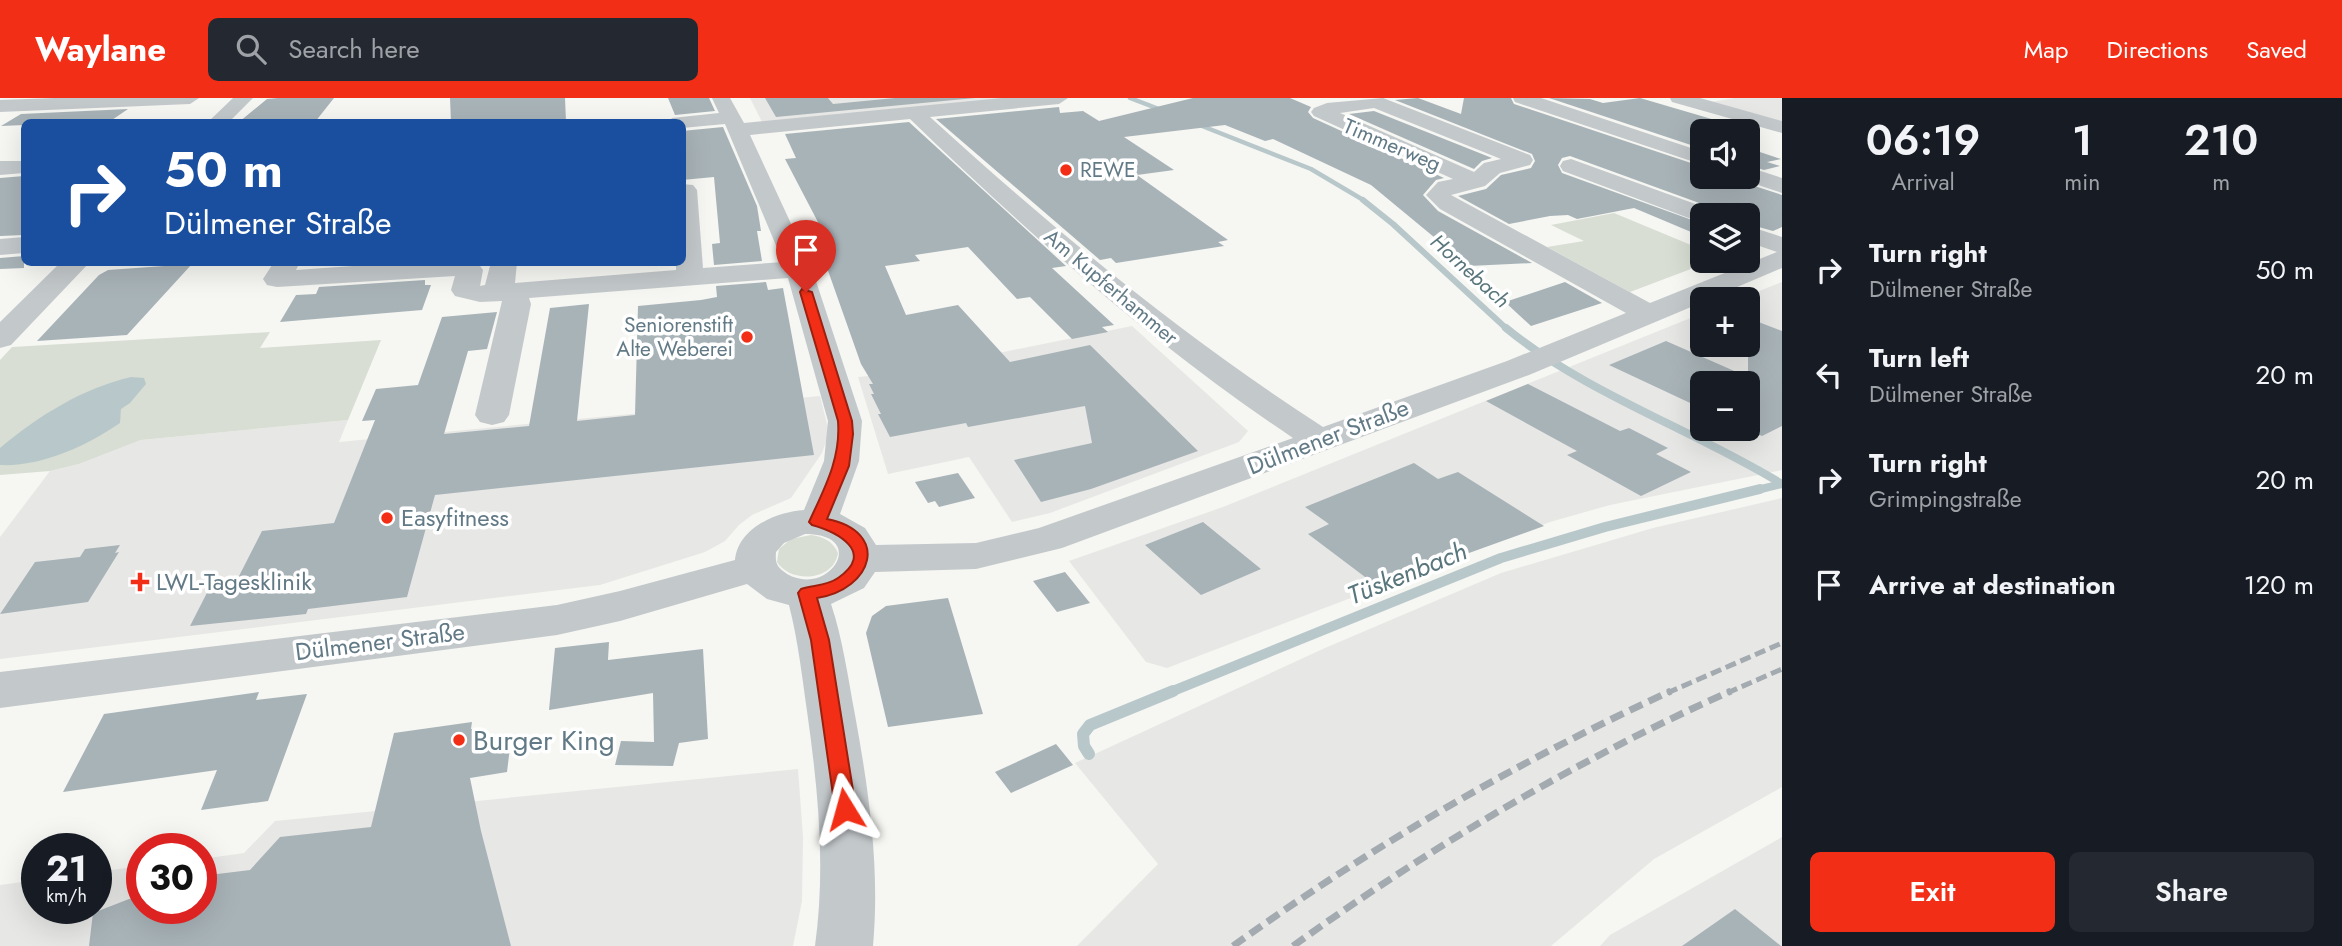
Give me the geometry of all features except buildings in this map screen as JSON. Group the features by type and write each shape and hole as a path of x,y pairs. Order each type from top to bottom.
{"street":[{"path":"0,106 190,98"},
{"path":"221,119 244,98"},
{"path":"721,98 799,269 845,421 842,466 817,522"},
{"path":"686,122 735,124 916,114 1059,98"},
{"path":"1522,98 1690,155"},
{"path":"1679,98 1782,127"},
{"name":"Timmerweg","path":"1477,181 1321,112 1376,102 1522,160 1492,168 1477,181 1446,187 1439,191 1438,195 1448,204 1647,314"},
{"name":"Am Kupferhammer","path":"916,114 1047,235 1151,322 1261,404 1321,440"},
{"path":"1571,166 1690,210"},
{"path":"0,168 21,167"},
{"path":"1760,178 1782,186"},
{"path":"686,219 690,278"},
{"path":"1760,238 1782,246"},
{"path":"0,247 21,245"},
{"name":"Dülmener Straße","path":"860,559 976,556 1023,546 1123,514 1546,356 1782,259"},
{"path":"0,339 73,266"},
{"path":"285,266 277,279 407,266 466,267 470,270 465,290 470,293 512,292 595,274 690,278 799,269"},
{"path":"492,415 517,304 512,292 499,286 503,266"},
{"path":"817,522 836,526 850,534 859,545 860,559 855,572 843,583 826,590 807,593 789,592 762,579 755,568 754,556 759,544 769,534 791,524 817,522"},
{"name":"Dülmener Straße","path":"0,690 557,620 620,606 755,568"},
{"path":"807,593 820,640 845,809 850,880 844,946"}],"shaded area":[{"path":"750,98 1023,98 763,124"},
{"path":"1735,98 1782,98 1782,122 1711,102"},
{"path":"1614,213 1690,245 1690,269 1630,292 1547,247 1584,241 1551,225"},
{"path":"1782,282 1782,470 1610,505 1550,522 1167,668 1146,662 1069,561 1223,507 1690,318 1690,357 1760,357 1760,291"},
{"path":"1132,326 1248,431 1239,442 1050,513 1012,522 969,457 888,474 858,377 996,364 989,355"},
{"path":"270,332 260,348 381,340 348,420 141,440 79,464 50,471 0,475 0,360 12,347"},
{"path":"131,377 144,378 146,384 130,403 121,409 120,423 93,440 47,459 0,465 0,448 45,414 96,388"},
{"path":"820,396 828,428 827,439 822,453 791,498 752,515 725,541 705,552 600,585 0,659 0,537 50,471 79,464 141,440 348,420 339,442"},
{"path":"1782,498 1782,787 1654,859 1551,946 1077,946 1158,864 1075,763 1325,648 1501,573 1653,528"},
{"path":"811,535 823,538 833,545 838,553 835,562 821,574 811,576 792,574 783,569 777,562 779,549 791,539"},
{"path":"798,769 803,837 802,901 793,946 0,946 0,885 21,882 21,924 112,924 112,870 126,868 126,924 217,924 217,857 244,853 275,821"},
{"path":"1782,837 1782,946 1600,946 1610,935"}],"waterway":[{"name":"Hornebach","path":"1130,98 1164,111"},
{"name":"Hornebach","path":"1197,124 1311,169 1365,201"},
{"name":"Hornebach","path":"1363,200 1393,224 1508,330"},
{"name":"Hornebach","path":"1506,328 1537,351 1605,392 1782,484 1753,491"},
{"name":"Tüskenbach","path":"1168,693 1501,558 1605,527 1760,489"},
{"name":"Tüskenbach","path":"1089,754 1084,746 1083,734 1090,725 1173,691"}],"railway":[{"path":"1667,693 1782,643"},
{"path":"1727,693 1782,669"},
{"path":"1233,946 1338,874 1446,808 1557,747 1671,691"},
{"path":"1293,946 1398,874 1506,807 1617,746 1731,691"}],"place":[{"name":"REWE","path":"1066,170"},
{"name":"Seniorenstift Alte Weberei","path":"747,337"},
{"name":"Easyfitness","path":"387,518"},
{"name":"LWL-Tagesklinik","path":"140,582"},
{"name":"Burger King","path":"459,740"}],"route":[{"path":"806,292 845,421 846,434 842,466 817,522 836,526 850,534 859,545 860,559 855,572 843,583 826,590 807,593 820,640 845,809"}]}
